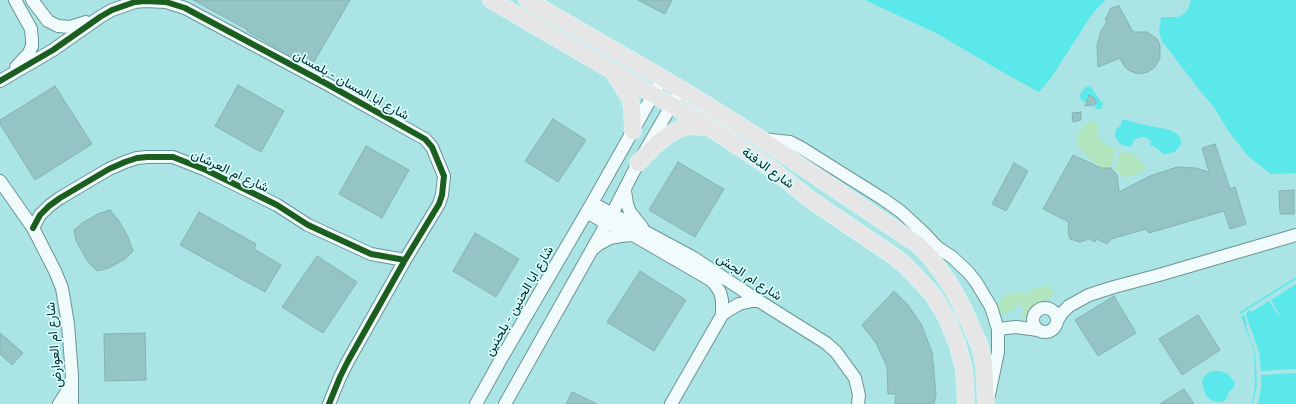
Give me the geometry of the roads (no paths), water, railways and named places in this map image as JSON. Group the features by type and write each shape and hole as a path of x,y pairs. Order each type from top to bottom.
{"main road":[{"name":"شارع الدفنة","path":"491,0 709,127 772,169 811,200 895,257 924,285 947,318 957,343 964,369 966,404"},
{"name":"شارع الدفنة","path":"527,0 681,89 761,139 917,244 932,259 951,286 971,325 980,346 984,365 986,404"},
{"path":"613,71 629,97 632,106 633,131"},
{"path":"638,163 659,142 679,129 688,126 709,127"},
{"path":"911,240 937,247"}],"street":[{"name":"شارع ابا المسان - بلمسان","path":"3,79 29,53 32,46 31,29 15,0"},
{"name":"شارع ابا المسان - بلمسان","path":"32,0 48,21 58,26 70,27 100,17"},
{"name":"شارع ابا المسان - بلمسان","path":"3,79 53,50 112,10 135,2 156,1 176,4 186,8 328,84 425,139 432,147 444,176 442,195 439,204 433,216 404,260 345,366 329,404"},
{"name":"شارع ابا الحنين - بلحنين","path":"476,404 662,79"},
{"path":"505,404 625,191 638,163 681,89"},
{"name":"شارع الدفنة","path":"761,139 790,142 883,199 900,211 937,247 952,257 968,272 991,307 998,328 998,352 986,404"},
{"name":"شارع ام العرشان","path":"33,228 40,215 49,206 109,169 137,158 173,157 206,170 277,205 308,225 371,254 404,260"},
{"name":"شارع ام العوارض","path":"0,181 33,228 62,288 68,324 72,376 72,404"},
{"path":"625,191 630,212 647,232"},
{"name":"شارع ام الجش","path":"589,208 609,219 647,232 694,258 759,301 826,342 836,352 855,378 859,395 858,404"},
{"path":"609,219 714,283 720,292 722,300 722,315"},
{"path":"590,251 610,238 633,235"},
{"path":"998,328 1016,327 1045,332 1049,331 1056,326 1062,313 1069,306 1089,295 1296,235"},
{"path":"671,404 722,315 727,310 739,304 759,301"},
{"path":"1051,310 1069,306"},
{"path":"1016,327 1033,317 1039,309 1046,308 1051,310 1055,314 1057,321"},
{"path":"1033,317 1034,324 1038,330"},
{"path":"59,404 66,393 72,376"}],"water":[{"path":"865,0 1105,0 1092,14 1051,78 1039,92 936,33"},
{"path":"1191,0 1296,0 1296,173 1271,174 1248,156 1229,132 1213,106 1162,41 1159,32 1161,17 1178,17 1185,13"},
{"path":"1090,86 1103,104 1101,109 1097,109 1089,100 1084,102 1081,99 1081,92 1086,87"},
{"path":"1123,119 1170,130 1178,135 1181,140 1181,144 1176,151 1164,154 1150,145 1151,141 1146,137 1141,137 1134,140 1131,147 1120,144 1115,136 1116,129 1120,126"},
{"path":"1296,277 1296,404 1252,404 1255,386 1254,352 1240,312"},
{"path":"1212,371 1226,373 1235,383 1234,387 1228,393 1227,398 1222,402 1211,400 1207,397 1204,390 1202,383 1203,378"}]}
